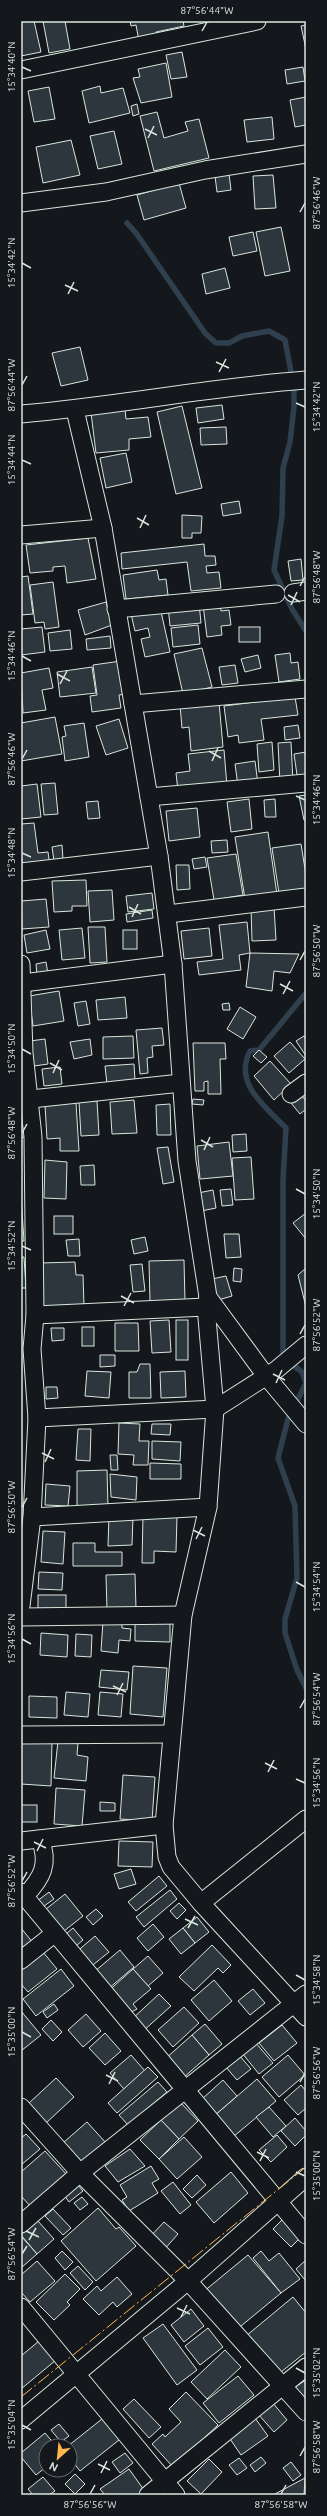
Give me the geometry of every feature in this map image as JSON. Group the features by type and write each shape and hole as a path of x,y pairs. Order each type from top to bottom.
{"street":[{"path":"21,70 257,21"},
{"path":"21,203 106,192 205,170 306,154"},
{"path":"21,414 75,410 247,384 306,380"},
{"path":"75,410 103,528 168,914 187,1161 207,1302 215,1409 208,1507 183,1616 171,1734 164,1825 166,1857 171,1867 200,1903 300,1999 306,2017"},
{"path":"21,535 103,528"},
{"path":"116,609 276,594"},
{"path":"133,704 306,689"},
{"path":"149,797 306,783"},
{"path":"21,872 159,856"},
{"path":"168,914 306,897"},
{"path":"21,964 22,1053 31,1099 27,1150 27,1247 35,1315 27,1350 37,1418 28,1447 32,1517 24,1546 21,1606"},
{"path":"22,982 173,964"},
{"path":"291,1094 306,1082"},
{"path":"31,1099 181,1083"},
{"path":"35,1315 207,1302"},
{"path":"207,1302 306,1424"},
{"path":"37,1418 215,1409 276,1370 306,1345"},
{"path":"32,1517 208,1507"},
{"path":"21,1617 183,1616"},
{"path":"21,1735 171,1734"},
{"path":"200,1903 306,1819"},
{"path":"21,1841 164,1825"},
{"path":"40,1839 46,1854 42,1870 34,1886 23,1894 184,2091 306,2235"},
{"path":"21,1960 55,1933"},
{"path":"21,2224 80,2174 300,1999"},
{"path":"21,2107 80,2174 188,2281 306,2412"},
{"path":"21,2420 188,2281 306,2177"},
{"path":"21,2307 77,2373 176,2495"},
{"path":"148,2495 306,2367"}],"building":[{"path":"21,21 34,21 41,52 21,56"},
{"path":"43,21 65,21 70,49 49,53"},
{"path":"130,21 183,21 184,26 156,32 157,38 139,41 136,25 131,26"},
{"path":"306,25 306,49 301,26"},
{"path":"182,52 187,77 171,79 166,55"},
{"path":"166,63 172,97 141,103 133,78 140,77 138,69"},
{"path":"303,67 305,81 287,84 285,70"},
{"path":"100,86 101,93 123,88 130,113 89,123 82,91"},
{"path":"49,87 55,119 34,122 28,91"},
{"path":"306,97 306,125 295,127 290,100"},
{"path":"137,104 139,114 133,116 131,106"},
{"path":"157,112 164,138 188,131 185,122 199,119 209,158 154,171 140,116"},
{"path":"272,117 274,139 247,142 244,120"},
{"path":"114,131 122,164 98,169 90,136"},
{"path":"71,140 80,175 43,183 36,147"},
{"path":"229,174 231,190 217,192 215,176"},
{"path":"273,175 276,208 255,209 253,176"},
{"path":"179,183 186,208 144,220 137,195"},
{"path":"281,227 290,271 265,276 256,232"},
{"path":"253,232 257,251 233,256 229,237"},
{"path":"225,268 230,288 206,294 202,274"},
{"path":"80,347 88,380 61,386 52,353"},
{"path":"222,405 224,419 198,423 196,408"},
{"path":"182,406 202,488 176,494 157,412"},
{"path":"125,409 126,419 148,417 151,437 129,439 129,450 96,453 91,413"},
{"path":"226,427 227,444 201,445 200,428"},
{"path":"126,453 132,482 106,488 100,458"},
{"path":"239,501 241,513 223,516 221,504"},
{"path":"182,515 202,516 201,533 192,533 192,538 182,538"},
{"path":"88,538 96,579 67,583 65,566 53,567 53,571 30,573 26,545"},
{"path":"204,544 205,556 215,556 216,565 206,566 207,573 219,572 221,588 191,591 187,562 122,569 121,553"},
{"path":"301,559 303,580 291,581 288,561"},
{"path":"157,570 159,580 166,579 168,595 126,599 123,575"},
{"path":"28,576 33,614 21,615 21,577"},
{"path":"53,582 59,627 45,629 44,622 35,623 30,585"},
{"path":"106,602 112,625 85,635 78,610"},
{"path":"199,603 201,623 170,626 168,606"},
{"path":"220,603 221,611 229,610 231,625 221,626 222,635 207,637 203,605"},
{"path":"160,607 170,652 145,657 141,639 150,637 148,628 135,631 131,614"},
{"path":"198,625 200,644 173,647 171,628"},
{"path":"42,627 45,652 21,655 21,629"},
{"path":"239,627 260,627 260,642 239,642"},
{"path":"70,630 72,649 50,651 48,633"},
{"path":"110,636 111,648 87,650 86,639"},
{"path":"202,648 212,687 183,694 174,654"},
{"path":"290,653 291,663 298,662 300,679 279,682 275,655"},
{"path":"258,655 261,668 245,672 241,659"},
{"path":"121,661 126,694 119,695 121,708 92,712 90,696 97,695 93,665"},
{"path":"235,665 238,683 222,685 219,667"},
{"path":"92,667 96,693 60,697 57,672"},
{"path":"49,668 53,688 42,690 46,710 23,713 21,673"},
{"path":"295,697 298,715 261,719 264,740 239,743 238,735 228,737 224,706"},
{"path":"219,702 223,747 191,751 189,727 182,728 180,705"},
{"path":"55,717 62,754 21,761 21,723"},
{"path":"119,719 128,748 106,755 96,726"},
{"path":"84,723 89,757 65,761 62,737 66,736 64,726"},
{"path":"298,725 300,738 285,740 284,727"},
{"path":"272,742 274,770 259,772 257,744"},
{"path":"291,742 293,782 280,783 278,743"},
{"path":"224,750 227,786 178,791 176,773 190,771 188,754"},
{"path":"306,752 306,781 298,782 294,754"},
{"path":"255,761 258,784 238,786 235,764"},
{"path":"55,783 58,814 44,815 41,784"},
{"path":"37,784 41,817 21,819 21,786"},
{"path":"306,795 306,820 304,820 299,796"},
{"path":"249,799 252,829 231,832 227,802"},
{"path":"275,799 276,817 265,817 264,800"},
{"path":"98,801 100,818 88,819 86,802"},
{"path":"197,808 200,837 169,841 166,811"},
{"path":"34,823 38,853 48,852 50,866 24,869 21,855 21,824"},
{"path":"268,832 277,895 245,899 235,837"},
{"path":"227,840 228,852 212,853 211,841"},
{"path":"301,844 306,875 306,896 279,893 272,848"},
{"path":"62,845 63,859 54,861 52,847"},
{"path":"236,854 243,895 214,900 207,858"},
{"path":"205,857 207,867 194,869 192,859"},
{"path":"176,865 189,865 190,889 177,890"},
{"path":"86,880 87,906 72,906 72,911 54,912 52,881"},
{"path":"112,890 114,920 90,922 88,891"},
{"path":"152,893 154,909 128,912 126,896"},
{"path":"46,899 49,927 22,929 21,901"},
{"path":"274,907 276,940 252,941 251,908"},
{"path":"152,910 153,918 127,922 126,914"},
{"path":"247,922 250,953 239,955 241,970 199,975 197,962 223,959 219,925"},
{"path":"88,927 105,927 107,962 90,963"},
{"path":"82,928 85,958 62,960 59,930"},
{"path":"209,928 212,956 184,959 181,931"},
{"path":"46,930 50,949 27,953 24,935"},
{"path":"123,930 137,930 137,949 123,949"},
{"path":"250,953 299,954 290,973 274,971 272,991 246,987"},
{"path":"46,962 48,974 37,975 36,964"},
{"path":"59,991 64,1021 33,1026 29,996"},
{"path":"125,997 127,1018 98,1020 96,1000"},
{"path":"86,1001 90,1024 78,1026 74,1003"},
{"path":"229,1003 230,1010 223,1010 222,1004"},
{"path":"240,1007 256,1017 243,1039 227,1029"},
{"path":"162,1028 164,1045 152,1046 153,1057 147,1058 148,1073 140,1074 136,1030"},
{"path":"133,1036 134,1058 103,1059 103,1037"},
{"path":"304,1036 306,1039 306,1056 296,1041"},
{"path":"45,1039 48,1064 34,1066 30,1041"},
{"path":"90,1039 92,1055 74,1059 70,1042"},
{"path":"290,1042 305,1059 289,1073 274,1056"},
{"path":"193,1043 225,1043 226,1059 220,1059 221,1094 208,1094 208,1081 204,1082 204,1091 195,1091"},
{"path":"259,1050 267,1057 261,1063 253,1056"},
{"path":"270,1061 291,1084 274,1100 254,1076"},
{"path":"134,1064 135,1081 107,1084 105,1066"},
{"path":"60,1067 62,1084 44,1086 42,1069"},
{"path":"301,1095 306,1101 306,1109 300,1114 291,1103"},
{"path":"193,1099 204,1100 203,1105 192,1104"},
{"path":"134,1100 137,1133 112,1134 110,1102"},
{"path":"97,1101 99,1135 81,1136 79,1102"},
{"path":"76,1103 79,1151 60,1151 60,1138 47,1139 45,1105"},
{"path":"170,1104 171,1135 157,1135 156,1105"},
{"path":"21,1110 27,1114 27,1136 21,1138"},
{"path":"246,1134 247,1151 233,1152 232,1135"},
{"path":"229,1142 233,1176 200,1179 197,1146"},
{"path":"168,1147 174,1182 163,1184 157,1148"},
{"path":"251,1157 254,1199 235,1200 232,1158"},
{"path":"45,1160 67,1162 66,1199 44,1198"},
{"path":"94,1165 95,1185 81,1185 80,1166"},
{"path":"231,1189 233,1205 222,1206 220,1190"},
{"path":"213,1190 216,1208 201,1211 198,1193"},
{"path":"21,1196 24,1241 21,1241"},
{"path":"306,1213 306,1239 293,1223"},
{"path":"54,1216 73,1216 73,1234 54,1234"},
{"path":"224,1234 239,1234 241,1257 226,1258"},
{"path":"145,1237 148,1251 134,1254 131,1240"},
{"path":"79,1239 80,1256 68,1256 66,1240"},
{"path":"21,1257 24,1257 26,1288 21,1288"},
{"path":"184,1260 185,1302 150,1302 149,1261"},
{"path":"75,1262 76,1275 83,1275 84,1306 43,1307 41,1263"},
{"path":"142,1264 145,1291 133,1292 130,1265"},
{"path":"234,1268 242,1269 241,1282 233,1281"},
{"path":"306,1268 306,1307 298,1275"},
{"path":"226,1276 232,1296 218,1300 212,1279"},
{"path":"169,1320 171,1352 152,1353 150,1321"},
{"path":"176,1320 188,1320 188,1360 176,1360"},
{"path":"115,1323 138,1323 139,1351 115,1351"},
{"path":"82,1327 94,1327 94,1346 82,1346"},
{"path":"51,1328 64,1328 64,1340 52,1341"},
{"path":"100,1355 115,1355 115,1366 100,1367"},
{"path":"140,1364 150,1364 151,1398 129,1398 129,1372 137,1372"},
{"path":"87,1371 111,1372 109,1398 85,1396"},
{"path":"185,1371 186,1397 161,1398 160,1372"},
{"path":"46,1387 57,1387 58,1398 46,1399"},
{"path":"119,1423 140,1424 139,1441 149,1441 148,1465 133,1465 134,1455 118,1454"},
{"path":"152,1424 171,1424 170,1435 151,1434"},
{"path":"78,1429 91,1429 90,1461 76,1460"},
{"path":"152,1441 181,1442 180,1461 152,1459"},
{"path":"110,1455 117,1455 118,1470 111,1470"},
{"path":"150,1463 181,1464 181,1479 150,1479"},
{"path":"107,1470 108,1507 77,1508 77,1471"},
{"path":"110,1474 137,1477 136,1500 111,1497"},
{"path":"46,1484 70,1486 68,1506 45,1505"},
{"path":"143,1515 177,1516 176,1552 154,1551 154,1563 142,1563"},
{"path":"109,1516 133,1517 132,1545 108,1546"},
{"path":"43,1531 65,1532 63,1564 41,1562"},
{"path":"73,1543 95,1543 95,1552 122,1552 122,1566 73,1566"},
{"path":"39,1572 63,1573 62,1590 38,1589"},
{"path":"135,1574 136,1609 107,1610 106,1575"},
{"path":"38,1595 66,1595 66,1610 38,1610"},
{"path":"135,1619 170,1620 170,1642 135,1641"},
{"path":"103,1621 122,1623 122,1628 131,1629 130,1641 119,1640 118,1653 101,1651"},
{"path":"41,1633 68,1635 67,1657 40,1655"},
{"path":"76,1634 92,1635 91,1657 75,1656"},
{"path":"133,1666 167,1668 163,1717 130,1714"},
{"path":"101,1670 129,1672 127,1690 99,1687"},
{"path":"66,1692 90,1694 88,1717 64,1715"},
{"path":"100,1692 123,1694 121,1717 98,1715"},
{"path":"29,1696 57,1697 57,1718 29,1717"},
{"path":"21,1740 52,1741 51,1786 21,1784"},
{"path":"58,1741 78,1743 77,1755 88,1757 86,1781 54,1778"},
{"path":"123,1775 155,1777 152,1821 120,1819"},
{"path":"56,1788 85,1790 82,1826 54,1824"},
{"path":"100,1802 115,1803 115,1811 100,1811"},
{"path":"21,1805 37,1805 37,1822 21,1822"},
{"path":"119,1841 153,1842 152,1867 118,1866"},
{"path":"131,1869 136,1884 119,1889 114,1874"},
{"path":"159,1876 167,1886 136,1911 128,1902"},
{"path":"170,1890 177,1899 144,1927 136,1917"},
{"path":"49,1892 54,1899 37,1911 32,1905"},
{"path":"65,1894 83,1916 59,1935 41,1913"},
{"path":"179,1903 186,1910 177,1919 170,1911"},
{"path":"96,1909 103,1916 93,1925 86,1917"},
{"path":"197,1917 209,1932 195,1943 183,1928"},
{"path":"153,1924 164,1937 148,1951 137,1938"},
{"path":"21,1928 34,1944 21,1955"},
{"path":"73,1928 83,1940 70,1951 60,1939"},
{"path":"183,1928 195,1943 181,1954 169,1939"},
{"path":"95,1936 109,1952 88,1969 74,1954"},
{"path":"212,1945 231,1965 223,1973 218,1968 194,1991 179,1977"},
{"path":"120,1950 134,1967 108,1989 94,1972"},
{"path":"43,1952 57,1969 28,1992 21,1984 21,1971"},
{"path":"148,1956 163,1973 148,1986 133,1969"},
{"path":"61,1969 74,1986 36,2016 23,1999"},
{"path":"133,1969 151,1989 133,2004 137,2009 124,2016 105,1994"},
{"path":"214,1980 232,2001 209,2021 191,2000"},
{"path":"253,1989 265,2003 250,2015 238,2001"},
{"path":"159,1994 171,2006 142,2032 131,2020"},
{"path":"54,2004 58,2010 47,2018 43,2012"},
{"path":"184,2007 199,2023 173,2047 158,2030"},
{"path":"21,2011 41,2035 21,2051"},
{"path":"86,2014 101,2031 83,2047 68,2030"},
{"path":"51,2020 62,2032 53,2041 42,2029"},
{"path":"205,2024 222,2044 209,2055 192,2035"},
{"path":"282,2025 297,2043 274,2061 259,2043"},
{"path":"105,2033 121,2051 105,2065 89,2048"},
{"path":"192,2035 209,2055 182,2079 165,2059"},
{"path":"255,2042 273,2063 259,2074 242,2053"},
{"path":"131,2055 145,2071 124,2089 110,2073"},
{"path":"239,2055 251,2069 237,2080 225,2066"},
{"path":"288,2055 305,2075 279,2097 262,2077"},
{"path":"148,2067 158,2077 117,2113 108,2103"},
{"path":"56,2078 74,2097 45,2124 28,2104"},
{"path":"257,2079 276,2101 233,2137 214,2116"},
{"path":"223,2080 237,2096 214,2116 201,2100"},
{"path":"158,2082 167,2092 128,2125 119,2115"},
{"path":"301,2085 306,2091 306,2108 298,2115 284,2100"},
{"path":"180,2102 198,2121 179,2139 161,2120"},
{"path":"269,2107 286,2126 273,2137 256,2117"},
{"path":"295,2118 306,2131 306,2135 295,2146 281,2131"},
{"path":"161,2120 179,2139 159,2159 140,2140"},
{"path":"87,2122 106,2143 84,2164 64,2142"},
{"path":"26,2134 40,2149 21,2165 21,2138"},
{"path":"277,2135 287,2147 271,2162 259,2150"},
{"path":"184,2137 202,2157 177,2179 159,2159"},
{"path":"130,2149 145,2166 118,2182 105,2166"},
{"path":"45,2151 68,2176 32,2208 21,2196 21,2172"},
{"path":"151,2166 159,2179 152,2183 158,2193 129,2211 122,2200 127,2197 120,2185"},
{"path":"231,2172 248,2193 214,2223 196,2202"},
{"path":"197,2175 206,2185 192,2198 183,2189"},
{"path":"173,2182 191,2205 180,2214 161,2191"},
{"path":"77,2184 83,2191 69,2202 64,2195"},
{"path":"82,2197 88,2204 80,2210 74,2203"},
{"path":"98,2208 116,2229 119,2227 136,2246 96,2281 61,2241"},
{"path":"53,2209 71,2228 63,2235 45,2216"},
{"path":"285,2217 303,2235 291,2247 273,2229"},
{"path":"37,2220 54,2239 37,2254 21,2235"},
{"path":"164,2222 178,2234 162,2252 148,2239"},
{"path":"21,2236 37,2254 21,2268"},
{"path":"62,2251 73,2262 65,2270 55,2258"},
{"path":"261,2251 269,2261 279,2253 300,2279 281,2293 253,2258"},
{"path":"248,2255 281,2293 235,2331 203,2292"},
{"path":"306,2260 306,2279 305,2280 296,2269"},
{"path":"37,2261 55,2281 30,2302 21,2292 21,2275"},
{"path":"78,2266 93,2282 85,2290 70,2273"},
{"path":"65,2274 80,2289 67,2302 70,2305 54,2320 36,2302"},
{"path":"117,2277 132,2294 117,2307 113,2302 99,2315 83,2299 97,2286 101,2291"},
{"path":"293,2297 306,2313 306,2352 276,2376 246,2336"},
{"path":"191,2309 204,2326 184,2342 171,2325"},
{"path":"163,2324 197,2370 177,2385 143,2338"},
{"path":"208,2328 223,2347 200,2365 185,2346"},
{"path":"39,2341 56,2360 21,2389 21,2356"},
{"path":"225,2350 241,2367 207,2399 191,2382"},
{"path":"238,2376 254,2395 219,2423 203,2403"},
{"path":"306,2380 306,2404 295,2387"},
{"path":"186,2392 218,2425 173,2467 152,2444 163,2434 165,2437 181,2422 169,2409"},
{"path":"134,2399 161,2427 149,2438 123,2409"},
{"path":"272,2402 287,2420 274,2432 258,2414"},
{"path":"107,2415 124,2436 80,2471 78,2468 78,2438"},
{"path":"255,2418 268,2436 241,2455 228,2436"},
{"path":"59,2424 69,2436 66,2438 58,2438 51,2430"},
{"path":"45,2433 49,2438 39,2438"},
{"path":"38,2439 38,2473 36,2475 21,2457 21,2453"},
{"path":"125,2453 133,2463 120,2473 112,2462"},
{"path":"261,2457 266,2463 255,2472 250,2465"},
{"path":"239,2458 247,2468 237,2475 229,2465"},
{"path":"209,2459 222,2472 201,2494 187,2481"},
{"path":"291,2462 301,2475 293,2481 283,2468"},
{"path":"129,2469 144,2490 138,2495 105,2495 100,2489"},
{"path":"78,2477 85,2484 75,2494 65,2484 71,2478"},
{"path":"42,2478 44,2478 55,2491 49,2495 33,2495 28,2489"},
{"path":"305,2478 304,2495 273,2495"}],"waterway":[{"path":"127,223 136,233 205,333 216,343 229,343 242,336 269,331 285,340 294,388 294,407 290,442 283,468 282,516 274,570 292,609 306,631"},
{"path":"283,1357 283,1180 286,1128 254,1094 246,1074 246,1063 250,1051 259,1050 306,993"},
{"path":"293,1365 302,1372 306,1383 288,1419 278,1458 295,1506 297,1578 285,1619 285,1633 297,1670 306,1688"}],"power":[{"path":"21,2397 306,2167"}]}
